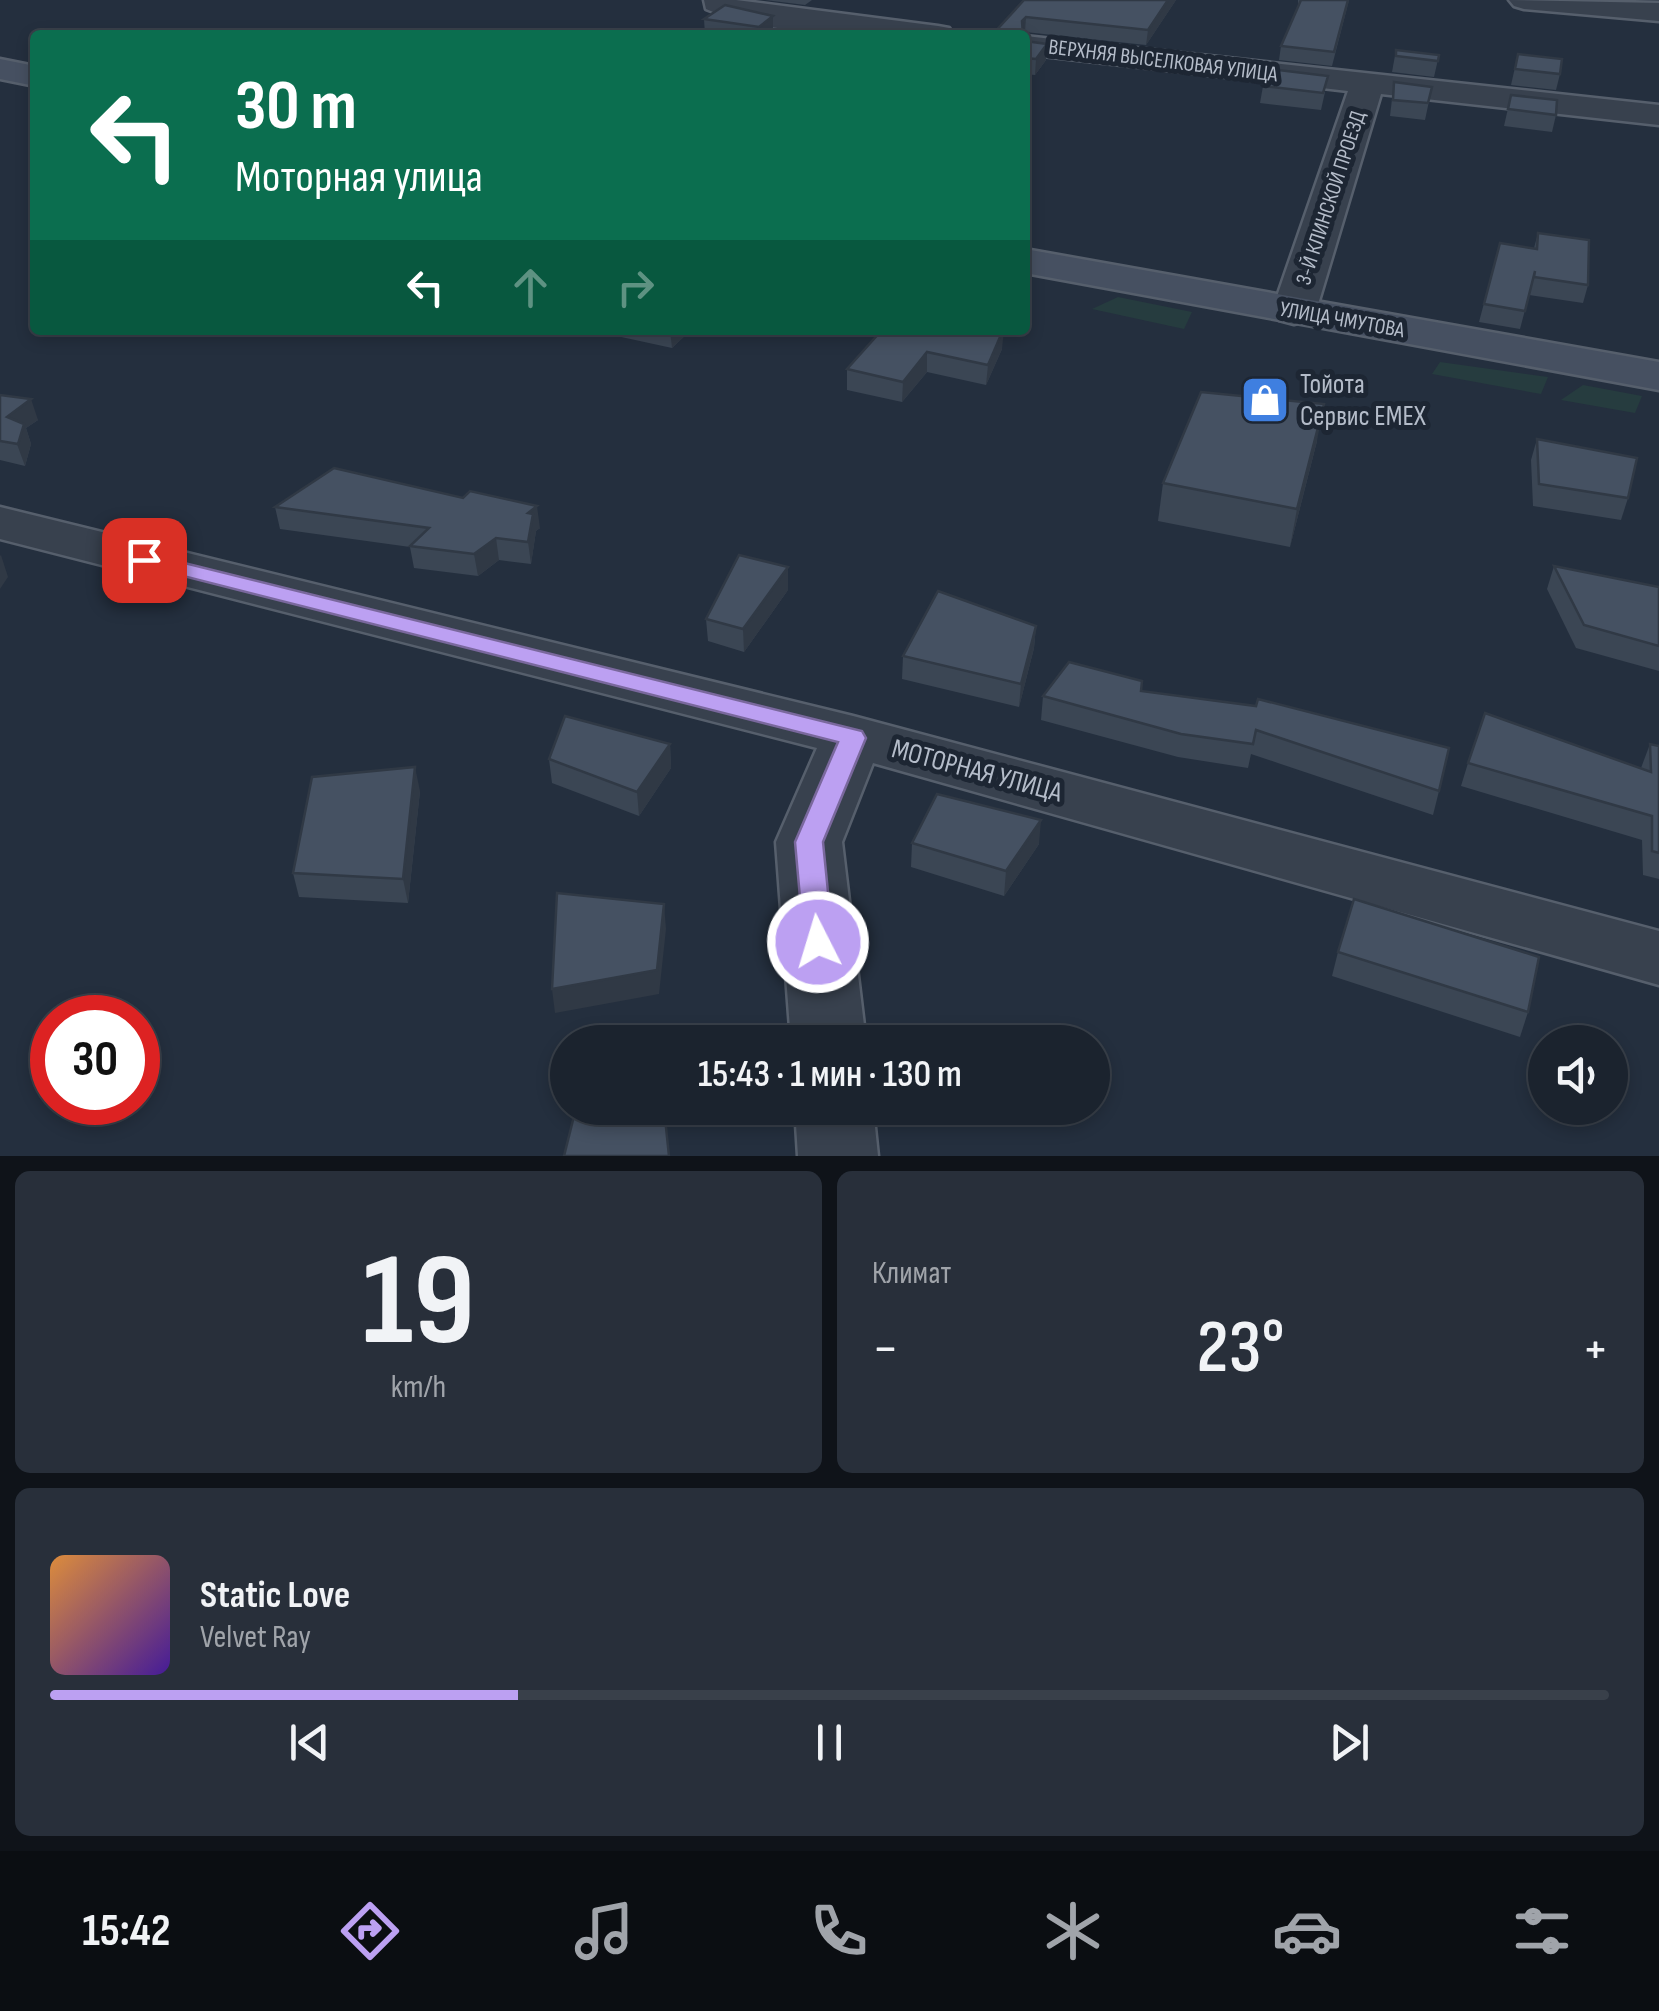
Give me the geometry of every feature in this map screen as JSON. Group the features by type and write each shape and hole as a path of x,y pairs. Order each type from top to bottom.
{"main road":[{"path":"0,69 30,75"},
{"name":"УЛИЦА ЧМУТОВА","path":"1030,262 1659,376"}],"street":[{"path":"1524,0 1659,12"},
{"path":"730,6 902,30"},
{"name":"ВЕРХНЯЯ ВЫСЕЛКОВАЯ УЛИЦА","path":"1030,46 1659,115"},
{"name":"3-Й КЛИНСКОЙ ПРОЕЗД","path":"1294,311 1367,84"},
{"name":"МОТОРНАЯ УЛИЦА","path":"0,523 853,738 1659,958"},
{"path":"826,1025 809,842 853,738"},
{"path":"835,1125 838,1156"}],"green space":[{"path":"1118,297 1192,312 1184,329 1092,309"},
{"path":"1440,362 1548,377 1541,394 1432,374"},
{"path":"1583,385 1642,396 1635,413 1561,400"}],"building":[{"path":"1024,0 1168,0 1148,30 1026,17 1023,30 997,30"},
{"path":"1301,0 1348,0 1334,52 1281,46"},
{"path":"725,5 773,16 759,27 704,19"},
{"path":"1030,42 1047,44 1036,59 1030,58"},
{"path":"1396,50 1439,55 1438,61 1396,56"},
{"path":"1518,54 1562,59 1560,74 1515,69"},
{"path":"1270,69 1328,76 1323,93 1263,86"},
{"path":"1394,82 1432,87 1428,103 1393,100"},
{"path":"1511,95 1557,100 1556,115 1508,109"},
{"path":"1538,233 1589,240 1588,285 1534,277 1535,271 1525,311 1484,304 1500,243 1537,249"},
{"path":"878,335 1001,335 988,365 927,352 903,382 847,369"},
{"path":"1201,392 1324,404 1297,509 1163,483"},
{"path":"0,395 31,399 7,417 24,424 18,444 0,441"},
{"path":"1537,439 1637,458 1628,498 1539,484"},
{"path":"334,468 463,498 470,491 537,506 528,513 533,514 528,542 496,538 474,554 410,546 429,528 275,507"},
{"path":"739,555 788,567 743,629 706,619"},
{"path":"1554,566 1659,587 1659,646 1584,625"},
{"path":"938,591 1036,626 1021,684 903,656"},
{"path":"1069,662 1142,681 1141,691 1256,706 1258,699 1449,748 1439,791 1256,730 1253,744 1181,734 1043,696"},
{"path":"1485,713 1651,772 1650,744 1659,746 1659,853 1652,851 1652,816 1468,763"},
{"path":"565,716 670,744 637,792 549,759"},
{"path":"415,767 403,879 293,873 312,777"},
{"path":"937,794 1041,820 1006,871 912,843"},
{"path":"557,893 664,904 657,970 552,989"},
{"path":"1354,899 1539,957 1528,1012 1338,952"},
{"path":"572,1125 666,1125 669,1156 564,1156"}],"place":[{"name":"Тойота Сервис EMEX","path":"1265,400"}],"route":[{"path":"144,560 853,738 809,842 818,942"}]}
